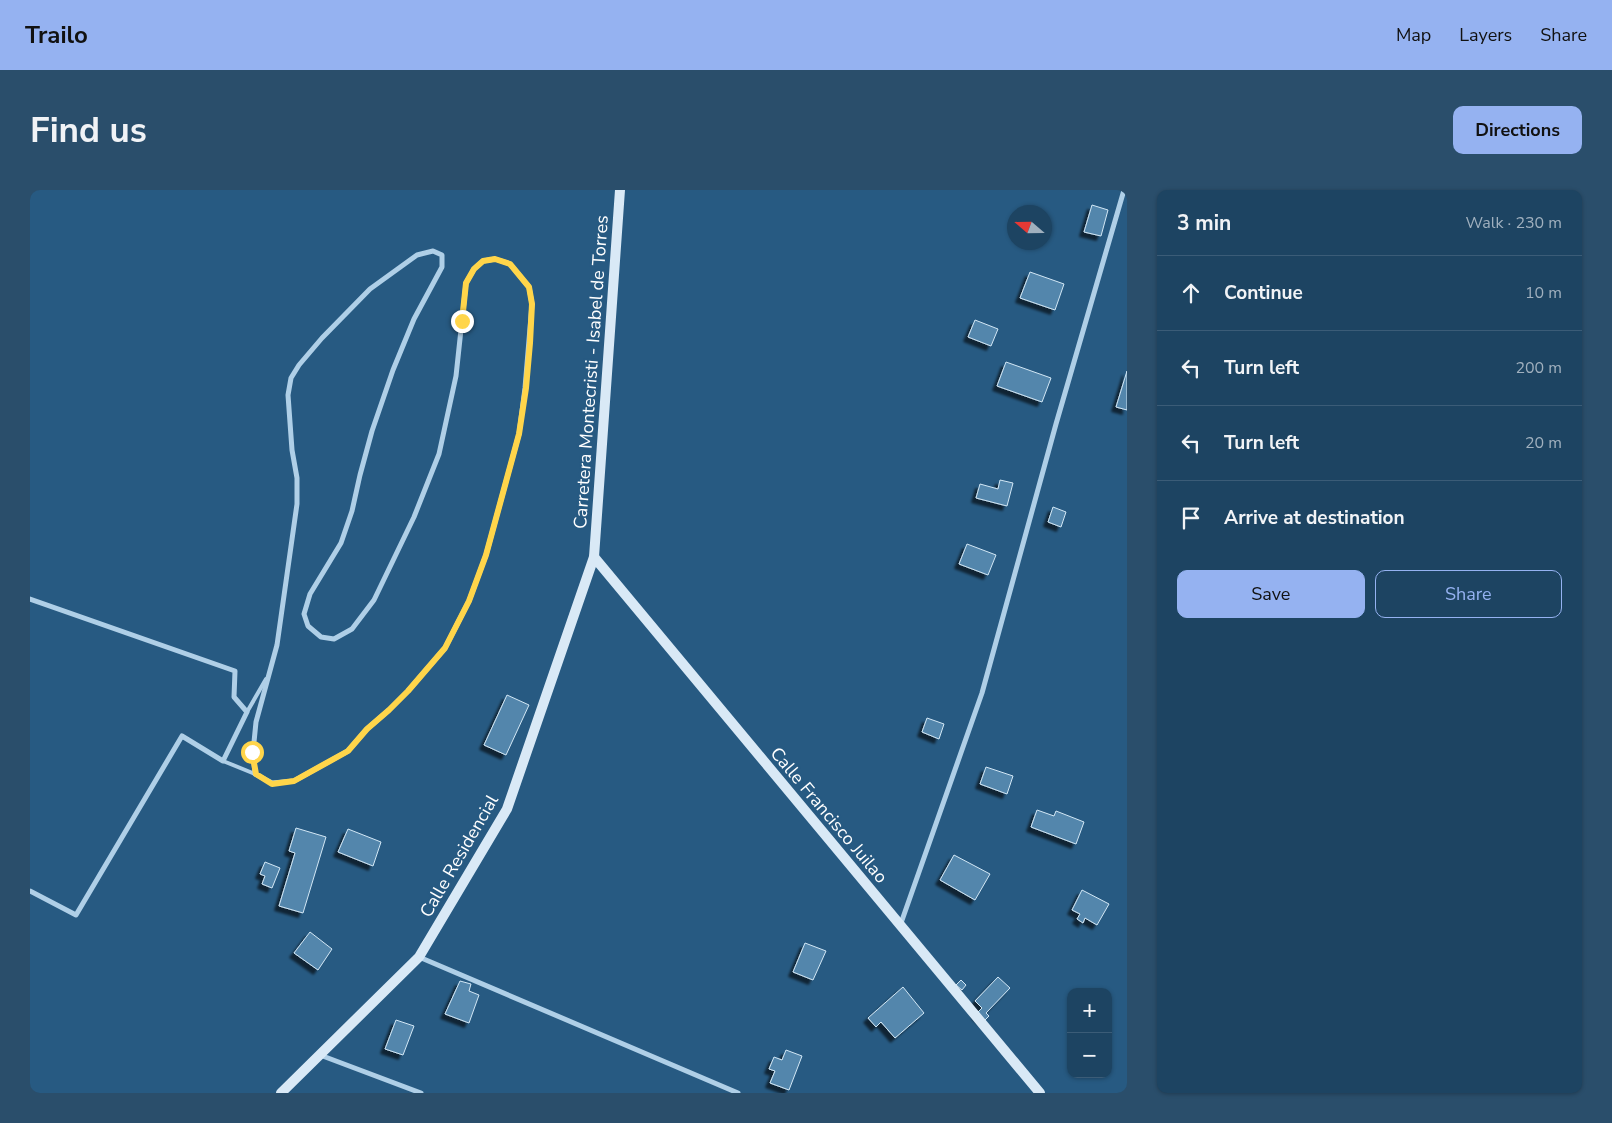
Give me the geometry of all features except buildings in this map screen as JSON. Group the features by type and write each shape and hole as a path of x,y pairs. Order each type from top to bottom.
{"main road":[{"name":"Carretera Montecristi - Isabel de Torres","path":"594,557 620,190"},
{"name":"Calle Francisco Juilao","path":"594,557 1040,1093"},
{"name":"Calle Residencial","path":"282,1093 419,957 507,810 594,557"}],"street":[{"path":"900,926 982,694 1056,424 1124,190"},
{"path":"433,251 442,255 442,267 414,319 393,370 367,449 352,511 341,544 310,594 304,614 308,626 320,637 334,639 352,629 374,600 425,493 439,454 448,419 456,376 466,283 474,269 483,261 495,259 510,264 529,287 530,343 526,388 519,434 486,555 469,601 445,648 408,691 367,729 348,751 294,781 272,784 256,774 252,752 256,722 277,645 297,504 297,478 292,450 288,395 291,378 299,365 370,289 417,255 433,251"},
{"path":"30,599 236,671 234,697 247,712 223,761 182,736 76,915 30,892"},
{"path":"419,957 738,1093"},
{"path":"320,1055 421,1093"}],"lane":[{"path":"247,712 271,670"},
{"path":"223,761 256,774"}],"route":[{"path":"252,752 256,774 272,784 294,781 317,770 348,751 367,729 408,691 445,648 469,601 486,555 519,434 530,343 532,304 529,287 510,264 495,259 483,261 474,269 466,283 462,321"}]}
